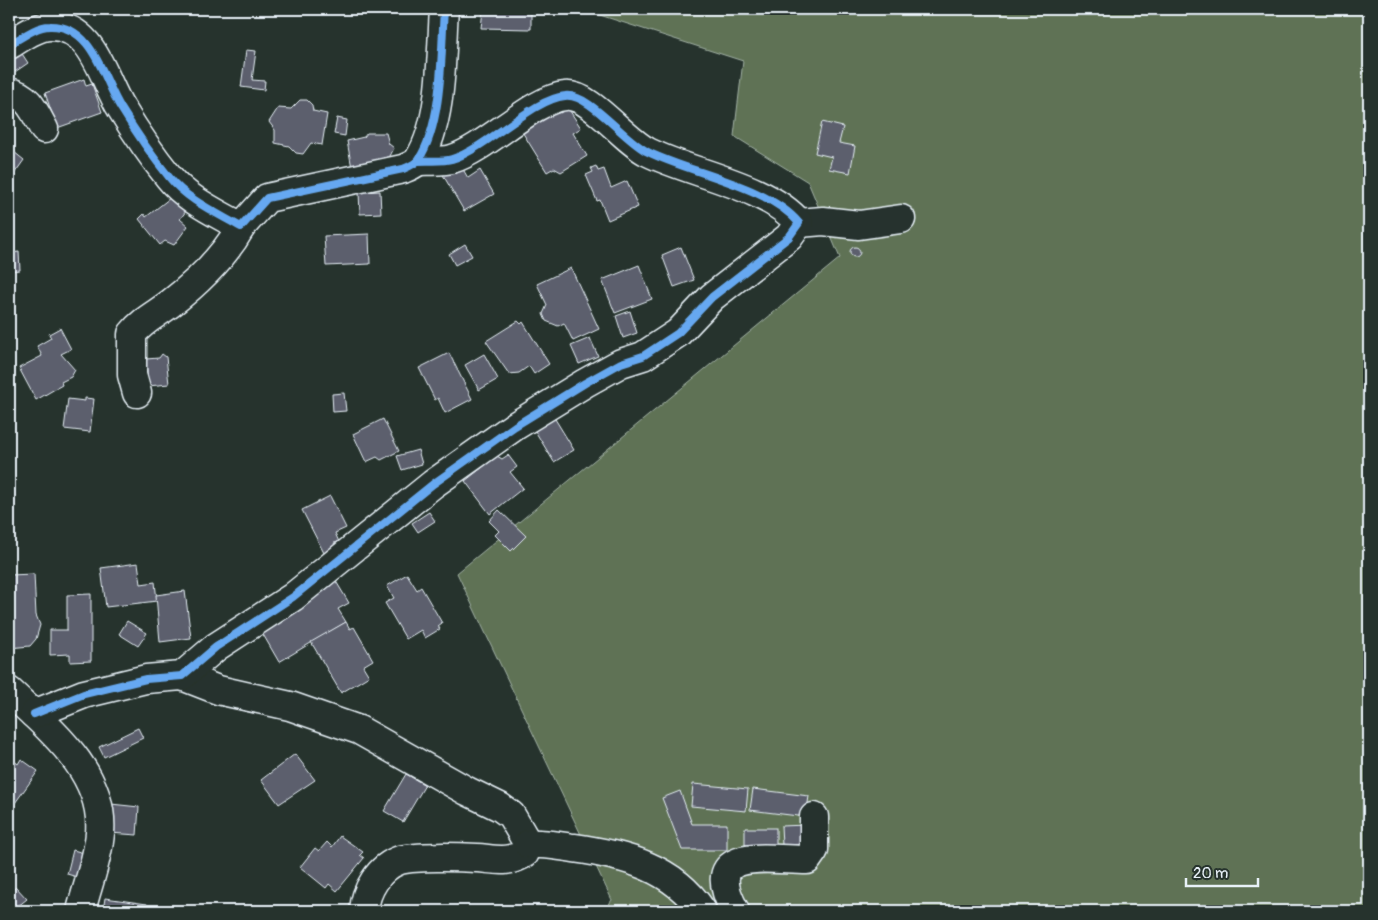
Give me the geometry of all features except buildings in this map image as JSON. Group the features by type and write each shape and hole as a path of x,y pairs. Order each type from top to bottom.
{"street":[{"path":"444,9 436,113 430,147 436,154 451,159"},
{"path":"9,45 41,28 51,26 75,34 89,47 104,69 120,108 170,179 193,199 241,227"},
{"path":"9,92 21,95 27,100 44,129"},
{"path":"137,392 132,375 132,334 141,323 169,305 204,274 232,242 241,227 267,198 403,169 418,161 451,159 486,141 552,100 565,96 576,97 596,109 624,136 648,152 765,198 790,213 799,223"},
{"path":"418,161 432,132"},
{"path":"799,223 822,221 859,225 900,219"},
{"path":"182,676 216,647 293,597 433,484 515,426 585,383 621,363 643,356 678,333 712,297 790,238 799,223"},
{"path":"34,714 84,694 146,679 182,676 218,690 290,706 359,730 467,791 500,807 511,815 528,844"},
{"path":"9,691 73,754 98,796 100,833 81,911"},
{"path":"735,911 726,894 723,878 730,866 746,859 807,860 814,850 814,817"},
{"path":"528,844 552,843 616,855 643,863 687,892 702,911"},
{"path":"364,911 366,897 379,873 400,860 476,858 508,860 525,852 528,844"}],"green space":[{"path":"581,9 1369,9 1369,911 604,911 612,900 457,573 840,258 808,182 734,136 743,61"}],"cycle path":[{"path":"9,45 39,28 50,26 65,28 77,34 95,56 121,108 156,161 169,177 184,193 241,227 267,198 403,169 418,161 427,144 437,107 444,9"},
{"path":"34,714 84,694 146,679 182,676 216,647 293,597 433,484 515,426 585,383 621,363 643,356 678,333 712,297 789,237 799,223 785,210 749,190 648,152 628,138 596,109 575,97 565,96 552,99 524,114 480,145 452,159 418,161"}]}
